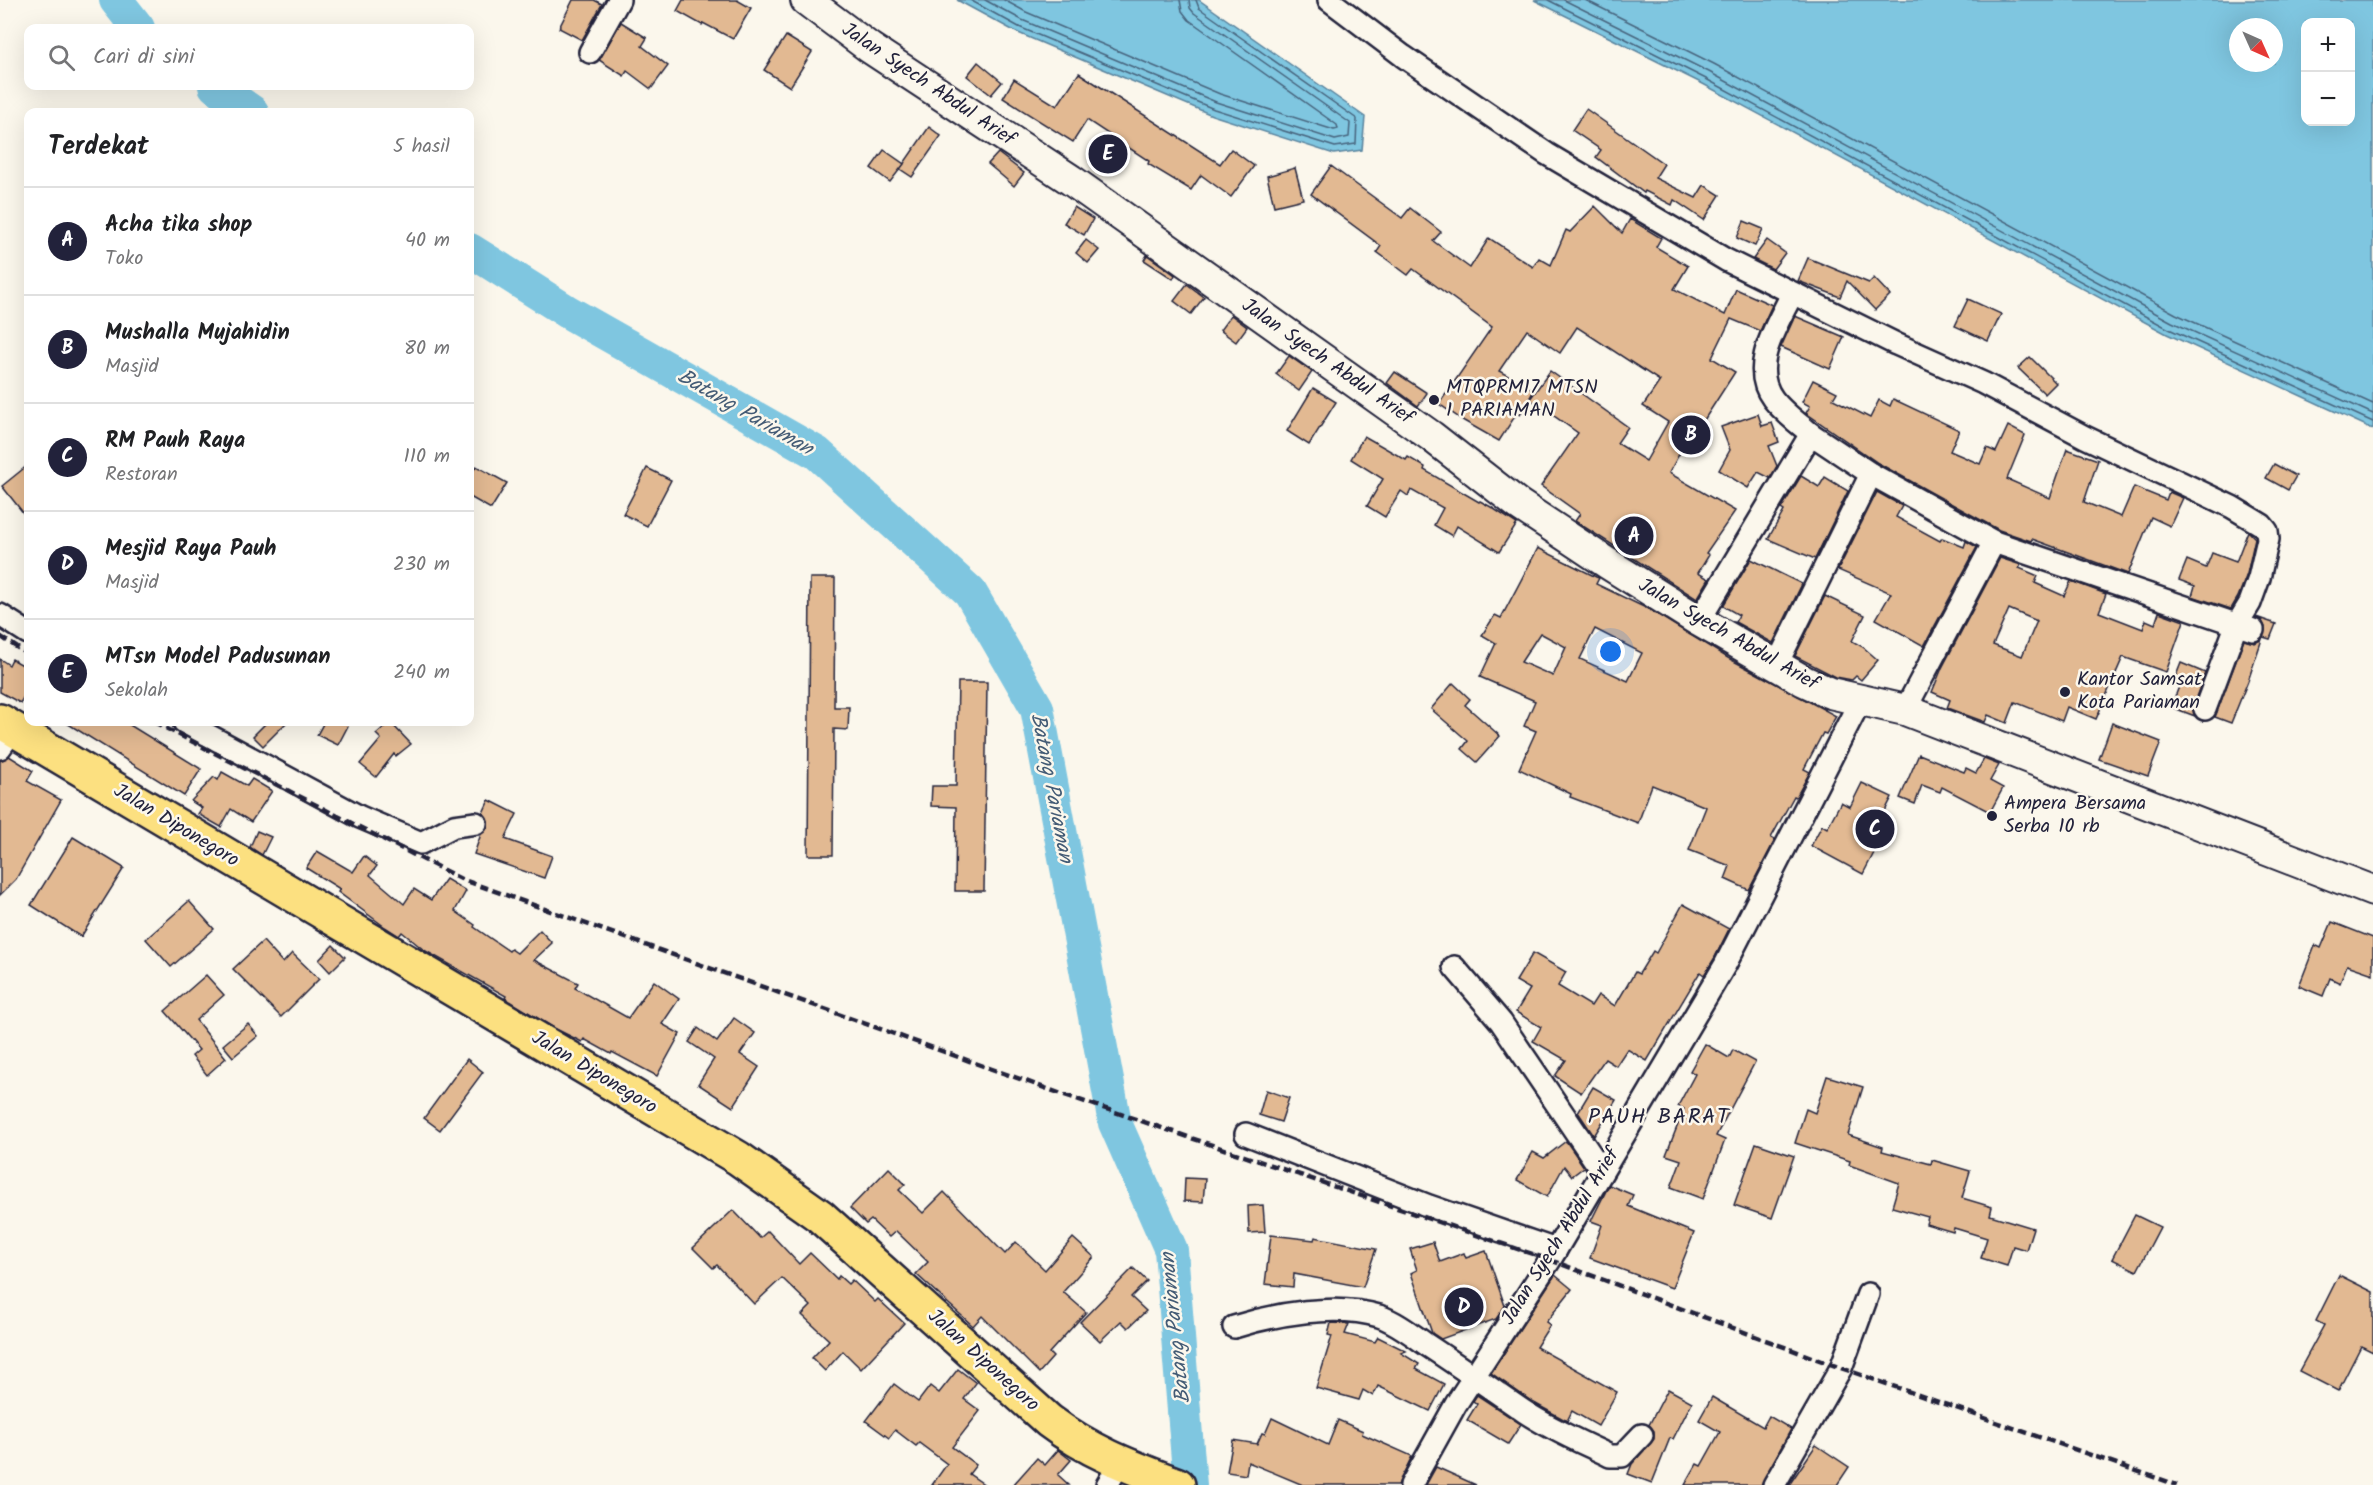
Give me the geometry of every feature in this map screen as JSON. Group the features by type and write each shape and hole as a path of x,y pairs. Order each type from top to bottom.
{"main road":[{"name":"Jalan Diponegoro","path":"4,733 738,1158 780,1186 856,1247 1050,1421 1088,1448 1113,1474 1164,1480"}],"street":[{"path":"590,52 619,0"},
{"name":"Jalan Syech Abdul Arief","path":"806,0 870,48 1071,180 1431,436 1518,504 1698,621 1776,666 1830,693 1905,710 2373,891"},
{"path":"1329,0 1403,56 1547,154 1726,260 1896,344 1975,379 2085,437 2252,518 2267,531 2268,538 2245,628 2205,709"},
{"path":"1792,294 1764,355 1763,370 1765,384 1772,397 1811,434 1871,474 1994,542 2245,628"},
{"path":"1698,621 1811,434"},
{"path":"1776,666 1871,474"},
{"path":"1905,710 1994,542"},
{"path":"0,615 24,630"},
{"name":"Jalan Syech Abdul Arief","path":"1411,1485 1438,1434 1556,1250 1725,965 1860,701"},
{"path":"191,726 360,817 421,843 454,826 476,823"},
{"path":"1454,967 1502,1022 1602,1171"},
{"path":"1246,1134 1429,1206 1556,1250"},
{"path":"1774,1485 1841,1368 1869,1294"},
{"path":"1234,1328 1264,1318 1297,1313 1342,1312 1372,1315 1388,1320 1543,1423 1610,1456 1622,1456 1642,1435"}],"water":[{"path":"957,0 1199,0 1365,117 1362,150 1334,154 1212,115 1016,32"},
{"path":"1534,0 2373,0 2373,429 2167,334 1703,84"}],"building":[{"path":"573,0 594,0 602,4 582,40 559,28"},
{"path":"683,0 737,0 751,8 733,39 677,11"},
{"path":"621,22 647,38 642,46 668,66 651,89 627,71 624,76 599,60"},
{"path":"786,36 812,52 790,87 764,70"},
{"path":"978,62 1002,82 991,95 967,76"},
{"path":"1079,73 1220,164 1231,149 1254,166 1231,197 1201,175 1191,190 1148,164 1149,161 1087,120 1073,142 1003,98 1014,79 1057,106"},
{"path":"1586,109 1664,164 1655,178 1696,198 1704,185 1720,195 1704,220 1674,200 1672,205 1645,191 1644,193 1596,157 1601,150 1572,130"},
{"path":"929,127 941,136 912,177 900,169"},
{"path":"884,150 904,164 890,182 871,168"},
{"path":"998,153 1024,173 1014,186 988,164"},
{"path":"1331,166 1402,218 1410,208 1441,232 1433,241 1470,268 1489,238 1533,267 1539,258 1551,265 1566,230 1570,232 1595,206 1622,233 1630,219 1661,238 1656,247 1688,266 1674,289 1725,315 1736,289 1772,305 1760,331 1731,319 1712,358 1735,372 1686,448 1683,447 1669,473 1735,511 1706,553 1709,555 1698,573 1709,579 1697,599 1575,521 1580,514 1541,486 1578,433 1530,399 1550,371 1628,427 1617,443 1646,461 1668,422 1643,406 1660,381 1577,327 1560,353 1527,330 1499,371 1534,390 1520,415 1517,413 1499,441 1464,421 1439,404 1492,327 1413,269 1408,275 1377,252 1381,246 1311,194"},
{"path":"1295,168 1303,199 1274,206 1267,176"},
{"path":"1074,207 1093,219 1084,235 1064,223"},
{"path":"1744,221 1763,229 1755,246 1737,238"},
{"path":"1086,240 1099,250 1088,263 1076,253"},
{"path":"1767,240 1785,253 1773,269 1753,259"},
{"path":"1147,255 1175,275 1173,279 1144,260"},
{"path":"1808,258 1869,283 1874,278 1890,295 1875,310 1847,281 1840,297 1798,281"},
{"path":"1187,284 1204,297 1191,314 1174,301"},
{"path":"1968,299 2001,314 1988,341 1955,326"},
{"path":"1231,315 1247,327 1236,342 1220,330"},
{"path":"1795,316 1844,337 1830,369 1781,347"},
{"path":"1289,356 1312,372 1299,391 1276,374"},
{"path":"2030,357 2056,383 2045,394 2018,368"},
{"path":"1395,372 1427,393 1418,406 1387,383"},
{"path":"1813,380 1837,392 1833,399 1870,418 1879,400 1890,406 1893,399 1959,430 1950,451 1980,464 1987,448 1996,452 2008,426 2025,435 2007,479 2050,498 2067,449 2098,460 2084,502 2121,517 2134,487 2166,500 2169,492 2183,498 2170,526 2151,517 2128,574 2032,539 2031,541 1999,530 1878,463 1806,413 1810,406 1802,402"},
{"path":"1313,388 1336,402 1309,445 1287,431"},
{"path":"1758,414 1762,426 1772,423 1779,442 1769,446 1777,466 1770,478 1758,472 1748,488 1719,470 1730,450 1721,427"},
{"path":"1364,436 1406,460 1408,457 1425,467 1424,470 1517,524 1499,552 1457,526 1452,536 1434,525 1443,508 1411,490 1408,496 1401,491 1385,517 1367,506 1383,479 1351,459"},
{"path":"2274,464 2296,476 2288,490 2266,478"},
{"path":"476,466 507,483 491,509 474,499"},
{"path":"24,468 24,514 2,486"},
{"path":"647,468 671,480 647,526 623,514"},
{"path":"1801,476 1819,487 1825,477 1848,491 1815,559 1768,539 1784,511 1781,509"},
{"path":"1877,492 1902,506 1896,517 1940,541 1942,538 1964,547 1966,541 1977,547 1924,646 1876,619 1891,593 1838,570"},
{"path":"2248,531 2255,538 2247,574 2231,609 2192,596 2195,586 2179,580 2187,560 2206,568 2212,553 2236,562"},
{"path":"1538,548 1599,578 1596,584 1650,610 1728,658 1836,716 1826,734 1823,733 1804,769 1810,772 1771,838 1775,840 1749,890 1725,879 1730,866 1689,850 1706,807 1652,785 1638,823 1570,797 1571,794 1519,769 1536,731 1524,726 1535,701 1480,677 1496,643 1482,635 1495,615 1501,618","holes":["1595,629 1642,653 1628,681 1580,659","1540,633 1566,647 1553,676 1521,662"]},
{"path":"2000,558 2021,565 2019,568 2038,576 2035,583 2064,596 2071,581 2106,594 2099,612 2143,629 2146,620 2155,624 2159,612 2184,621 2166,672 2123,657 2096,719 2067,707 2062,721 2015,702 2007,723 1988,715 1985,722 1947,708 1950,700 1932,692 1942,668","holes":["2009,609 2037,621 2022,656 1993,645"]},
{"path":"1751,559 1802,584 1773,643 1735,622 1739,615 1723,606"},
{"path":"810,578 835,578 834,707 849,707 848,730 834,729 833,855 808,855"},
{"path":"1825,596 1865,615 1852,641 1878,660 1861,680 1856,676 1852,680 1836,677 1795,656"},
{"path":"2256,617 2276,624 2270,639 2263,637 2265,627"},
{"path":"2262,639 2231,723 2215,717 2244,640 2255,643"},
{"path":"0,659 9,665 12,659 24,666 24,699 20,703 0,692"},
{"path":"2181,663 2205,673 2193,705 2195,716 2171,707 2180,684 2174,681"},
{"path":"958,682 987,682 984,891 955,891 956,807 931,806 932,786 956,786"},
{"path":"1453,683 1470,699 1465,705 1500,736 1477,762 1462,749 1468,741 1431,709"},
{"path":"2112,723 2161,742 2148,776 2099,759"},
{"path":"71,726 131,726 201,769 184,796"},
{"path":"263,726 283,726 263,746 253,736"},
{"path":"322,726 348,726 338,745 317,735"},
{"path":"385,726 394,726 411,744 396,756 394,754 376,777 360,764 381,739 376,734"},
{"path":"1919,754 1964,772 1966,768 1976,773 1984,759 1999,765 1990,781 2003,788 1990,812 1942,787 1940,792 1922,785 1915,804 1900,798"},
{"path":"9,756 33,771 27,781 61,800 16,879 0,895 0,761"},
{"path":"222,772 247,786 252,779 272,791 251,822 231,809 221,827 198,814 202,808 191,801 214,777 218,780"},
{"path":"1862,783 1892,797 1879,823 1891,830 1878,853 1875,851 1863,874 1811,846 1822,825 1827,828 1841,802 1850,807"},
{"path":"489,800 517,814 505,839 552,856 544,878 474,854 481,834 488,827 488,821 483,813"},
{"path":"257,831 271,837 262,855 250,847"},
{"path":"73,837 124,868 81,937 31,905"},
{"path":"317,851 353,872 364,856 377,866 370,875 404,904 414,889 431,900 446,879 466,891 455,911 475,925 474,927 509,951 511,949 517,953 540,930 552,943 534,960 578,983 575,988 628,1018 654,981 679,999 662,1024 680,1034 657,1076 612,1052 611,1054 584,1039 582,1042 554,1028 505,998 506,996 424,950 402,932 399,936 385,927 338,892 340,889 306,868"},
{"path":"189,901 214,929 171,967 146,939"},
{"path":"1683,904 1729,929 1714,959 1704,975 1700,972 1647,1061 1627,1049 1616,1066 1605,1059 1581,1093 1555,1076 1566,1060 1533,1041 1541,1027 1516,1012 1530,989 1516,981 1533,953 1566,972 1558,986 1591,1006 1598,995 1615,1006 1635,972 1639,974 1653,951 1656,953"},
{"path":"2332,922 2373,938 2373,974 2347,965 2340,983 2330,978 2323,996 2299,986 2315,945 2321,948"},
{"path":"263,941 283,963 292,953 319,979 281,1017 233,969"},
{"path":"333,945 345,957 330,972 319,960"},
{"path":"206,975 224,995 196,1020 226,1058 207,1075 192,1056 199,1050 165,1011"},
{"path":"734,1018 755,1033 740,1054 759,1067 733,1107 698,1084 714,1059 689,1042 698,1028 717,1042"},
{"path":"248,1024 258,1036 233,1057 223,1045"},
{"path":"1705,1044 1729,1058 1733,1050 1755,1062 1716,1136 1725,1140 1703,1199 1671,1187 1681,1160 1666,1155 1684,1109 1678,1106 1695,1074 1690,1071"},
{"path":"467,1059 483,1072 440,1130 424,1118"},
{"path":"1827,1076 1863,1087 1848,1135 1883,1147 1882,1151 1931,1164 1932,1160 1970,1171 1962,1198 1992,1207 1990,1215 2033,1228 2026,1250 2013,1246 2007,1266 1981,1258 1987,1238 1954,1228 1953,1232 1926,1224 1928,1217 1892,1207 1899,1183 1849,1165 1850,1161 1795,1143 1806,1109 1815,1113"},
{"path":"1593,1087 1616,1100 1594,1136 1578,1112"},
{"path":"1266,1090 1289,1098 1281,1122 1259,1115"},
{"path":"1566,1141 1584,1167 1572,1176 1564,1166 1547,1197 1517,1180 1533,1152 1544,1158"},
{"path":"1756,1143 1794,1156 1772,1218 1734,1205"},
{"path":"889,1168 905,1184 899,1190 923,1213 944,1192 1005,1254 1016,1242 1045,1270 1073,1238 1094,1257 1063,1292 1086,1312 1049,1353 1053,1357 1039,1373 982,1316 973,1326 916,1274 928,1262 896,1231 889,1237 871,1220 866,1224 850,1208"},
{"path":"1185,1178 1205,1179 1203,1202 1184,1201"},
{"path":"1609,1185 1633,1195 1628,1206 1694,1233 1672,1288 1590,1258 1602,1225 1591,1221"},
{"path":"1263,1205 1265,1232 1249,1233 1248,1206"},
{"path":"733,1210 760,1238 768,1231 799,1264 810,1253 837,1279 839,1276 848,1284 852,1280 875,1302 878,1299 904,1323 861,1369 843,1351 825,1371 812,1358 829,1340 802,1315 811,1306 782,1278 754,1304 717,1265 713,1268 693,1248"},
{"path":"2135,1215 2160,1227 2137,1271 2112,1259"},
{"path":"1271,1235 1314,1240 1315,1237 1376,1249 1363,1287 1294,1274 1293,1287 1265,1284"},
{"path":"1433,1242 1440,1262 1464,1253 1466,1258 1486,1251 1505,1306 1496,1319 1441,1339 1432,1333 1411,1273 1417,1270 1410,1249"},
{"path":"1133,1268 1147,1281 1131,1297 1146,1311 1128,1328 1121,1321 1100,1341 1080,1322"},
{"path":"1555,1275 1572,1289 1546,1322 1550,1325 1536,1347 1617,1392 1598,1426 1572,1411 1567,1421 1534,1403 1491,1373"},
{"path":"2339,1275 2373,1292 2373,1352 2361,1346 2338,1391 2299,1371 2324,1325 2316,1321"},
{"path":"1331,1323 1349,1324 1345,1334 1375,1342 1378,1337 1406,1351 1401,1353 1419,1364 1416,1369 1444,1384 1430,1411 1378,1386 1373,1396 1363,1390 1359,1400 1316,1388 1332,1336 1328,1335"},
{"path":"958,1369 976,1383 964,1399 980,1411 952,1447 976,1465 969,1474 985,1485 932,1485 947,1464 919,1443 916,1446 895,1430 889,1438 866,1421 894,1384 918,1402 930,1386 939,1393"},
{"path":"1668,1389 1692,1402 1673,1439 1670,1438 1652,1483 1628,1474 1632,1464 1654,1439 1654,1431 1649,1425"},
{"path":"1477,1395 1521,1424 1508,1444 1467,1420 1477,1404 1473,1401"},
{"path":"1712,1397 1763,1427 1769,1416 1791,1429 1761,1485 1685,1485 1697,1464 1701,1466 1720,1432 1699,1420"},
{"path":"1272,1418 1328,1445 1338,1420 1363,1431 1362,1434 1412,1456 1398,1485 1303,1485 1248,1462 1246,1475 1227,1472 1233,1440 1257,1444 1262,1433 1265,1434"},
{"path":"1816,1445 1849,1467 1837,1485 1789,1485"},
{"path":"1058,1450 1071,1460 1058,1475 1069,1485 1013,1485 1037,1458 1045,1465"},
{"path":"1436,1467 1476,1485 1426,1485"}],"waterway":[{"name":"Batang Pariaman","path":"116,0 135,24"},
{"name":"Batang Pariaman","path":"221,90 246,108"},
{"name":"Batang Pariaman","path":"474,253 568,312 817,453 970,592 1037,708 1115,1123 1171,1250 1190,1485"}],"railway":[{"path":"0,636 24,652"},
{"path":"162,726 461,879 1059,1093 1550,1260 1841,1368 2177,1485"}],"place":[{"name":"MTsn Model Padusunan","path":"1108,154"},
{"name":"MTQPRM17 MTSN 1 PARIAMAN","path":"1434,400"},
{"name":"Mushalla Mujahidin","path":"1691,435"},
{"name":"Acha tika shop","path":"1634,536"},
{"name":"Kantor Samsat Kota Pariaman","path":"2065,692"},
{"name":"Ampera Bersama Serba 10 rb","path":"1992,816"},
{"name":"RM Pauh Raya","path":"1875,829"},
{"name":"Mesjid Raya Pauh","path":"1464,1307"}],"district":[{"name":"PAUH BARAT","path":"1659,1117"}]}
